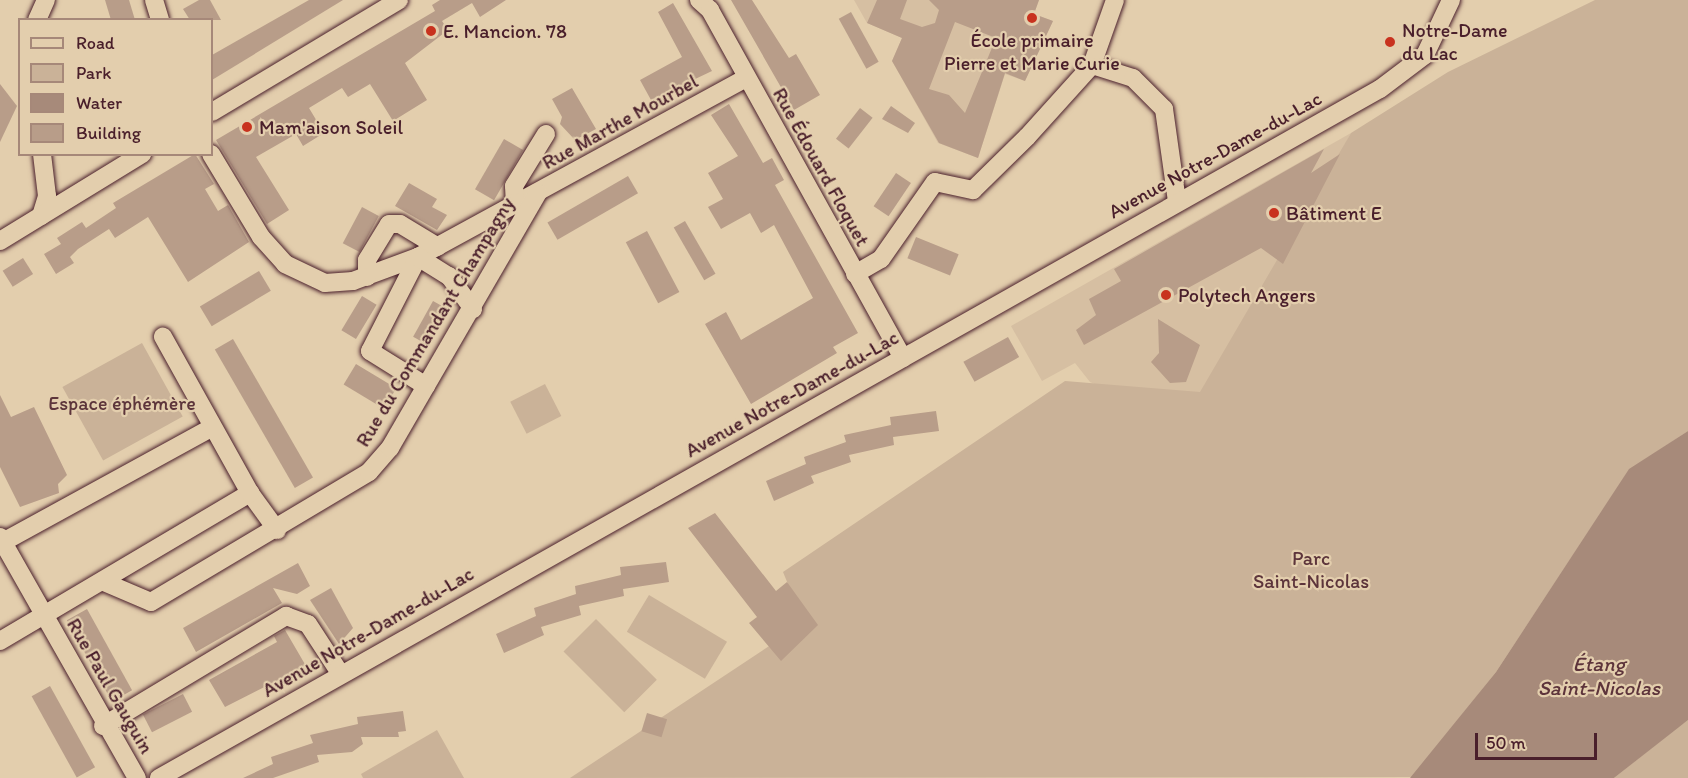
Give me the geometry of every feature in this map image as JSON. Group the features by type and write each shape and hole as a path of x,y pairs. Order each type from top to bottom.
{"street":[{"path":"38,18 46,0"},
{"path":"154,0 159,18"},
{"path":"213,111 399,0"},
{"name":"Rue Édouard Floquet","path":"699,0 710,10 903,358"},
{"path":"855,274 881,259 935,182 967,191 979,186 1092,65 1115,0"},
{"name":"Avenue Notre-Dame-du-Lac","path":"159,778 1410,70 1437,37 1451,0"},
{"path":"1092,65 1133,78 1164,109 1177,202"},
{"name":"Rue Marthe Mourbel","path":"212,156 261,237 285,264 325,283 367,277 438,247 746,78"},
{"name":"Rue Marthe Mourbel","path":"515,205 514,186 546,134"},
{"path":"41,216 47,196 42,156"},
{"path":"0,241 139,156"},
{"name":"Rue du Commandant Champagny","path":"104,582 151,602 277,530 369,472 473,309 538,193"},
{"path":"367,277 367,260 389,224 400,224 438,247"},
{"path":"426,386 370,351 418,257 449,276 473,309"},
{"path":"163,337 250,493 277,530"},
{"path":"2,545 213,427"},
{"path":"0,641 104,582 250,493"},
{"name":"Rue Paul Gauguin","path":"2,545 104,726 137,778"},
{"path":"104,726 286,616 308,624 340,674"}],"shaded area":[{"path":"854,0 1039,0 1034,14 1053,21 1025,81 1005,74 978,158 938,143 892,61 902,38 867,23"},
{"name":"Polytech Angers","path":"1351,133 1194,428 1090,382 1075,363 1042,381 1011,326"}],"green space":[{"name":"Parc Saint-Nicolas","path":"1595,0 1688,0 1688,431 1629,470 1496,672 1412,777 570,778 804,623 783,572 1065,381 1200,392 1351,133 1448,72"},
{"name":"Espace éphémère","path":"142,343 183,416 103,461 62,387"},
{"path":"545,384 561,416 527,434 510,402"},
{"path":"649,595 727,642 705,679 627,632"},
{"path":"596,619 657,680 624,712 563,652"},
{"path":"1688,720 1688,778 1614,778 1674,730"},
{"path":"437,730 464,778 363,778 361,774"}],"water":[{"name":"Étang Saint-Nicolas","path":"1688,431 1688,720 1614,778 1410,778 1496,672 1629,469"}],"building":[{"path":"105,0 129,0 134,18 110,18"},
{"path":"199,0 210,0 221,20 189,18 183,9"},
{"path":"309,0 343,0 213,79 213,54"},
{"path":"440,0 506,0 480,17 472,3 442,21 448,30 405,63 427,100 393,121 370,84 348,97 342,88 309,108 324,133 303,146 296,134 256,157 289,210 267,224 216,140 435,11 432,5"},
{"path":"731,0 752,0 789,58 796,54 820,95 794,110"},
{"path":"877,0 907,0 900,19 922,27 935,23 939,10 929,0 1039,0 1034,14 1053,21 1025,81 1005,73 978,158 939,143 892,61 902,38 867,23","holes":["955,22 996,38 965,113 949,95 929,89"]},
{"path":"673,3 712,71 651,100 640,80 682,57 658,12"},
{"path":"851,12 879,62 866,69 839,19"},
{"path":"0,84 17,106 0,142"},
{"path":"572,88 596,129 575,140 560,124 562,117 552,99"},
{"path":"729,104 763,163 772,158 784,180 775,185 858,333 833,347 837,353 751,404 705,324 726,312 741,340 813,298 774,225 761,233 750,213 721,229 708,207 723,199 708,173 738,156 711,115"},
{"path":"891,106 915,123 908,133 882,119"},
{"path":"860,108 873,118 849,149 836,139"},
{"path":"504,139 523,150 494,200 475,189"},
{"path":"1324,149 1311,173 1340,154 1283,264 1261,248 1084,345 1076,330 1096,315 1089,299 1121,281 1114,269"},
{"path":"192,156 196,156 214,184 205,189 218,211 228,205 249,242 188,282 148,217 115,238 109,229 78,249 70,257 74,263 56,274 44,254 61,244 57,238 82,222 86,228 116,208 113,203"},
{"path":"896,173 911,183 889,216 874,206"},
{"path":"628,176 638,193 557,240 547,222"},
{"path":"409,183 437,199 432,207 447,215 437,230 395,206"},
{"path":"362,207 379,216 360,252 343,243"},
{"path":"685,221 716,274 704,280 674,228"},
{"path":"647,231 679,292 658,303 626,242"},
{"path":"916,237 959,254 950,276 907,258"},
{"path":"23,258 33,274 13,287 3,271"},
{"path":"259,271 271,291 212,326 200,307"},
{"path":"362,296 377,305 356,339 341,330"},
{"path":"433,301 449,310 429,346 413,337"},
{"path":"1158,319 1200,345 1186,382 1170,383 1151,362 1159,353"},
{"path":"1008,337 1019,357 975,382 963,362"},
{"path":"233,339 313,478 295,488 215,350"},
{"path":"356,364 396,388 384,409 344,385"},
{"path":"0,395 11,417 34,407 67,475 58,484 59,493 20,507 0,467"},
{"path":"936,411 939,431 893,437 894,445 849,455 851,462 811,476 814,483 774,501 766,481 806,464 804,457 846,442 844,435 891,425 890,417"},
{"path":"715,513 776,591 787,582 818,625 781,661 749,623 757,617 688,528"},
{"path":"666,562 669,582 623,589 624,596 579,606 581,615 541,627 544,635 504,653 496,634 536,616 534,608 576,594 575,586 621,575 620,567"},
{"path":"298,563 310,586 297,594 273,588 282,603 196,652 183,628"},
{"path":"331,588 353,628 339,644 310,600"},
{"path":"87,609 132,690 112,701 67,620"},
{"path":"285,630 306,666 225,707 209,680 277,642 274,636"},
{"path":"50,686 95,767 77,778 32,696"},
{"path":"183,694 192,712 152,732 143,714"},
{"path":"403,711 406,731 398,732 399,737 361,737 363,744 352,752 317,755 319,762 273,778 243,778 273,764 271,757 313,743 310,735 358,724 357,717"},
{"path":"647,713 667,719 662,737 641,731"}],"place":[{"name":"École primaire Pierre et Marie Curie","path":"1032,18"},
{"name":"E. Mancion. 78","path":"431,31"},
{"name":"Notre-Dame du Lac","path":"1390,42"},
{"name":"Mam'aison Soleil","path":"247,127"},
{"name":"Bâtiment E","path":"1274,213"},
{"name":"Polytech Angers","path":"1166,295"}]}
